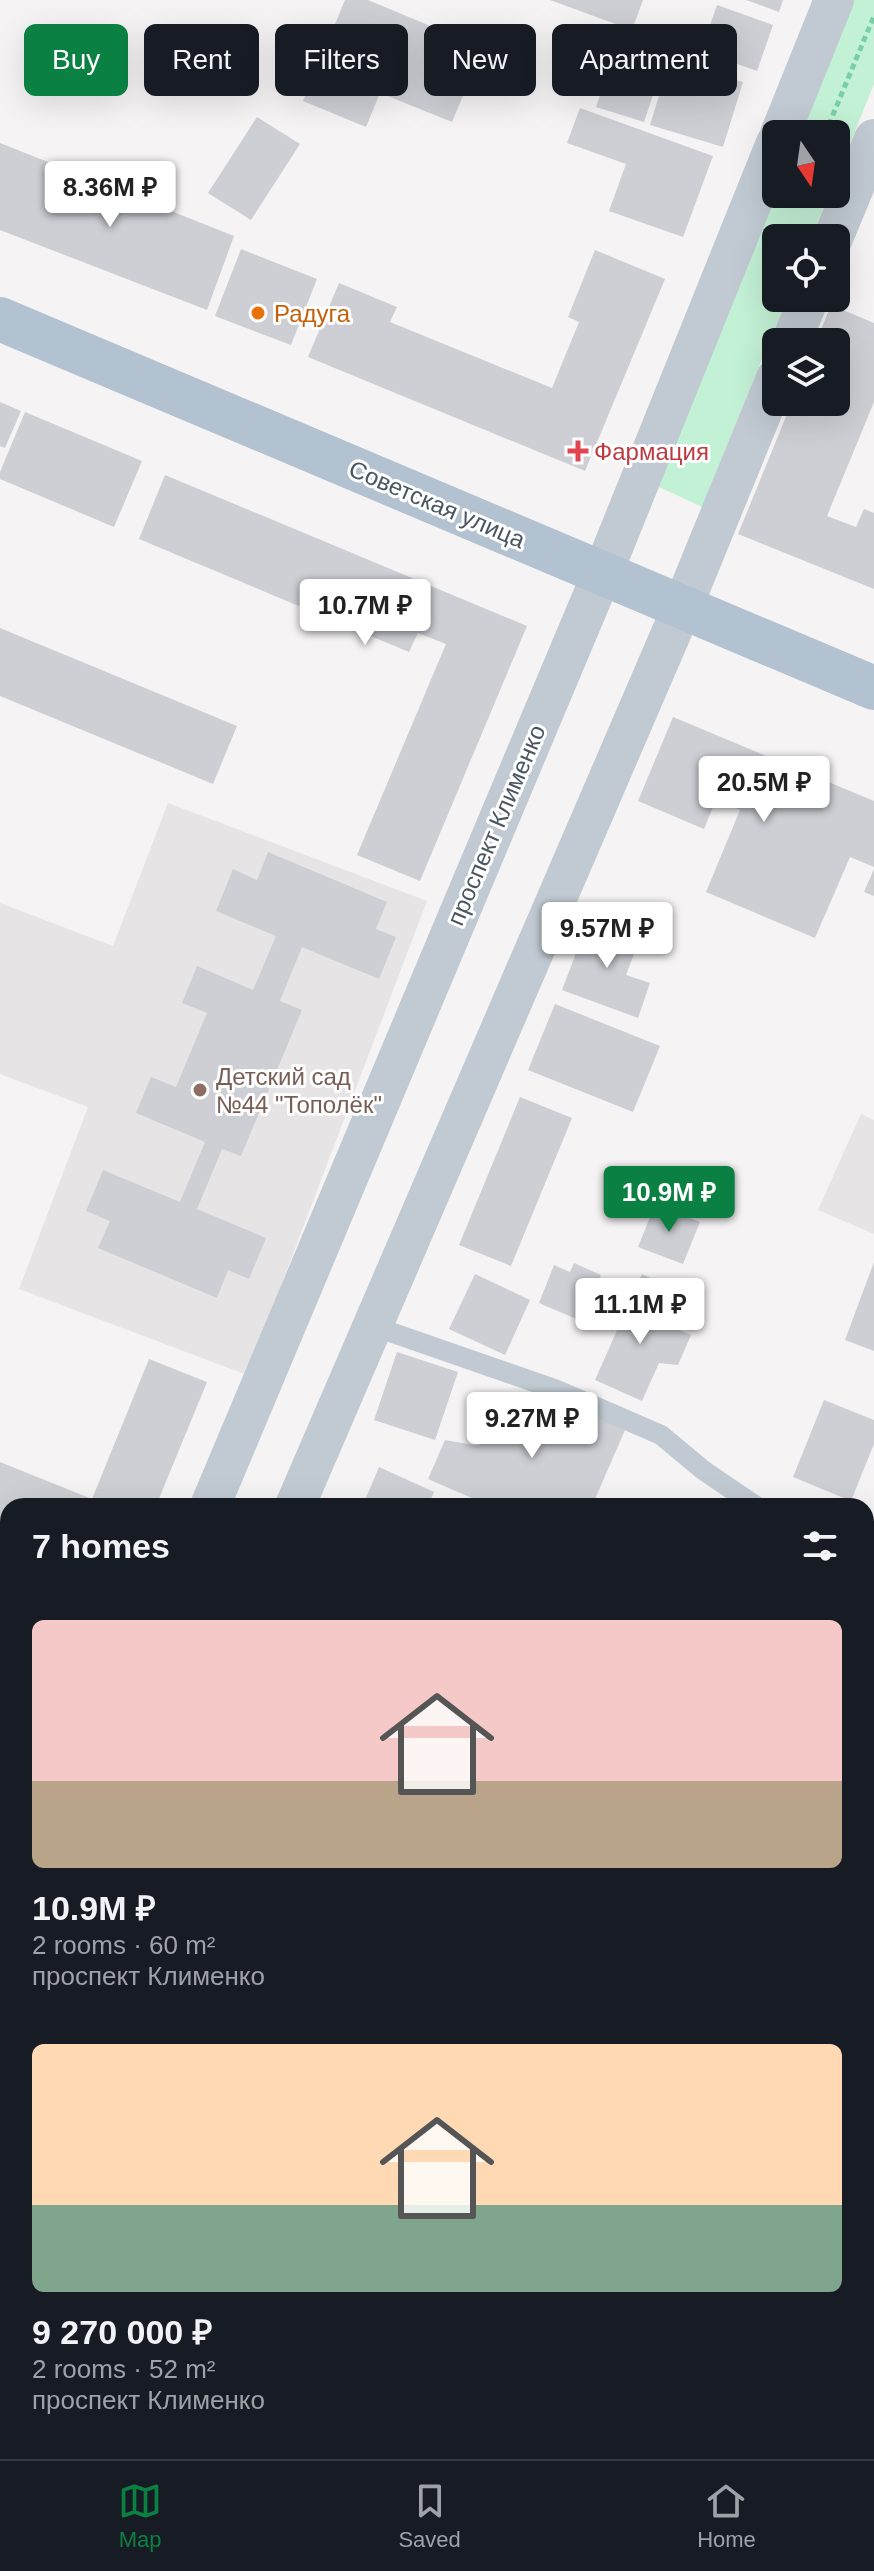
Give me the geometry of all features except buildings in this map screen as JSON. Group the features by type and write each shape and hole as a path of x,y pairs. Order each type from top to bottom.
{"main road":[{"name":"Советская улица","path":"0,319 874,688"}],"street":[{"path":"786,120 834,0"},
{"path":"839,224 874,139"},
{"name":"проспект Клименко","path":"213,1498 601,574 762,177"},
{"path":"298,1498 682,608 762,412"}],"lane":[{"path":"373,1326 557,1390 661,1435 703,1470 744,1498"}],"path":[{"path":"831,120 874,16"}],"shaded area":[{"name":"Детский сад №44 \"Тополёк\"","path":"168,803 427,901 247,1375 19,1289 88,1107 0,1074 0,903 113,946"},
{"path":"861,1114 874,1120 874,1234 818,1210"}],"green space":[{"path":"854,0 874,0 874,84 850,143 850,120 805,120"},
{"path":"770,208 823,208 817,224 764,224"},
{"path":"762,228 762,312 781,312 775,328 762,328 762,359 702,507 655,485"}],"place":[{"name":"Радуга","path":"258,313"},
{"name":"Фармация","path":"578,451"},
{"name":"Детский сад №44 \"Тополёк\"","path":"200,1090"}]}
